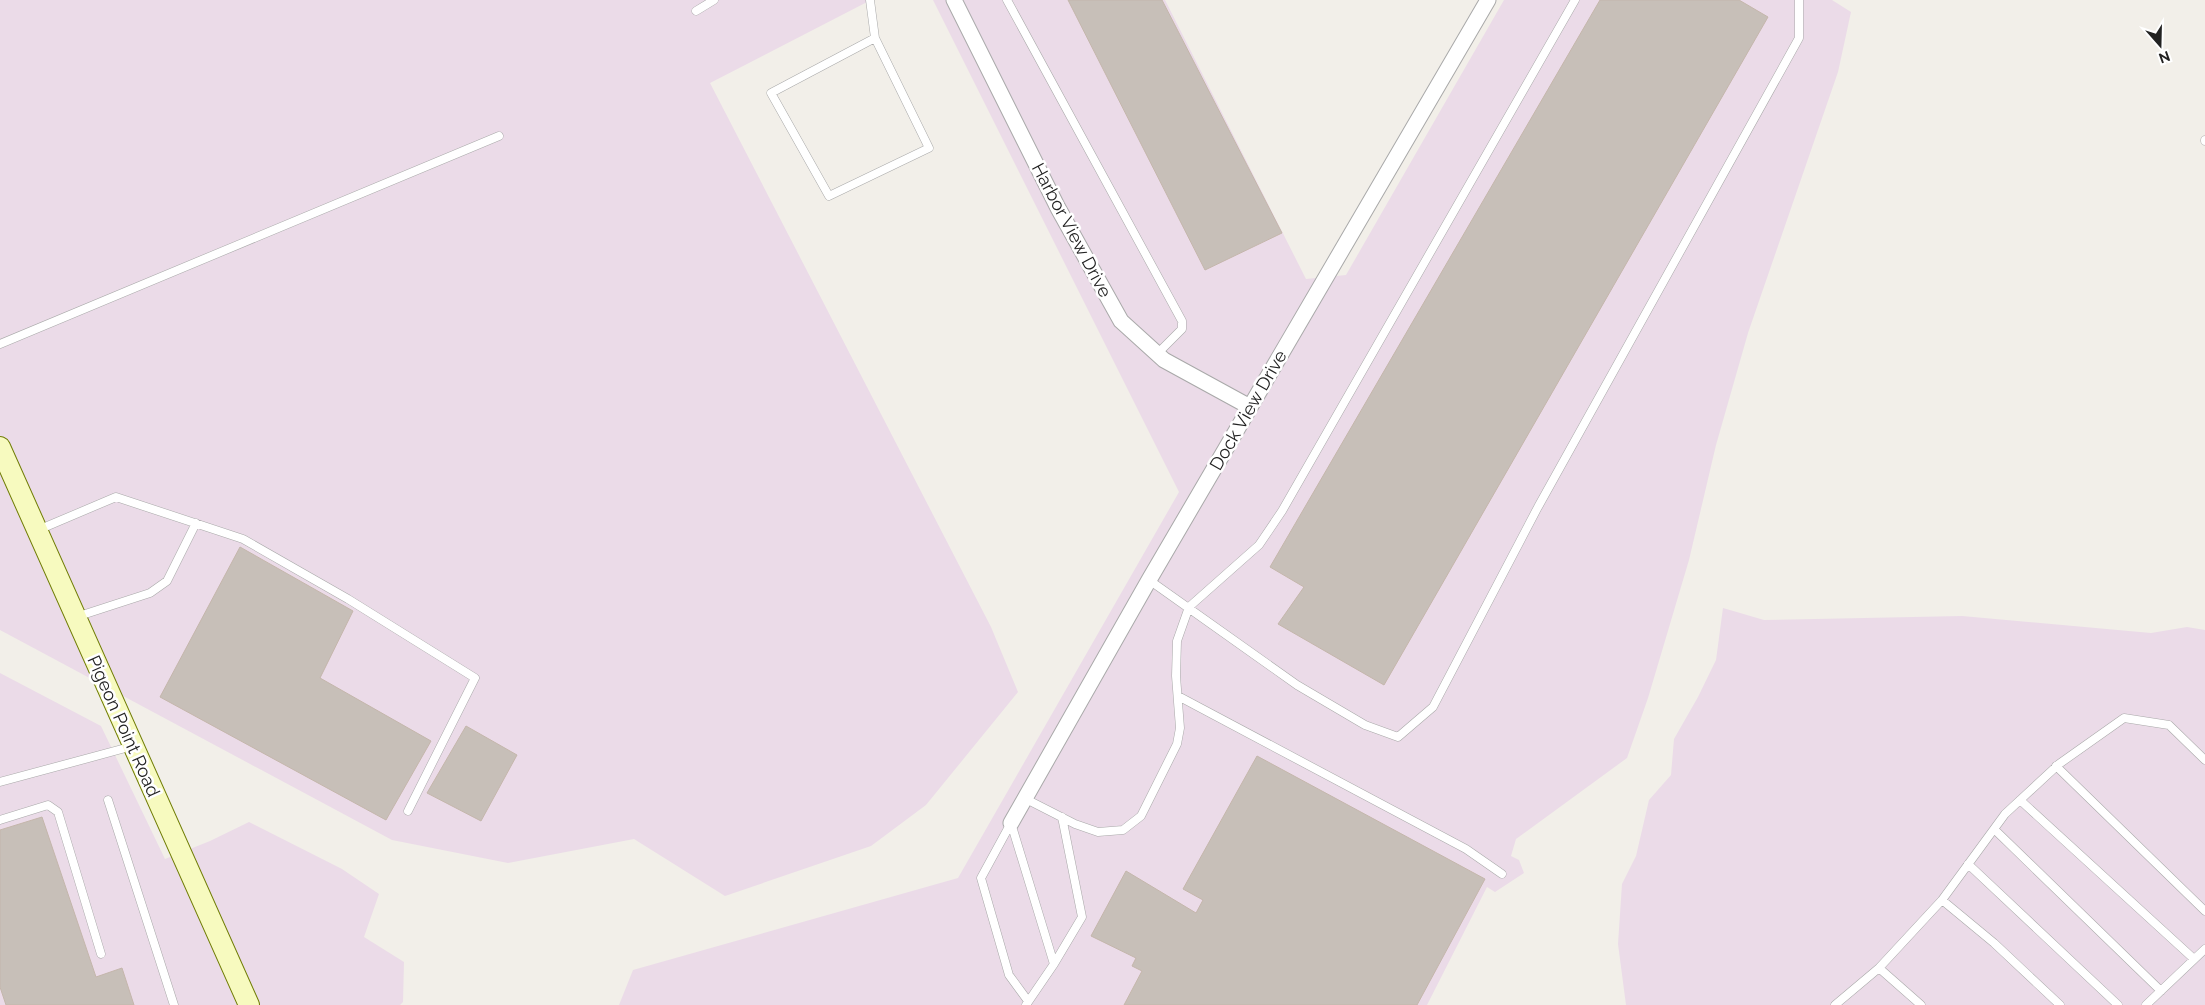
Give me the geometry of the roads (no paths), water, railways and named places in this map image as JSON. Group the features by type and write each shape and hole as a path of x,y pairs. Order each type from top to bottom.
{"street":[{"name":"Harbor View Drive","path":"954,0 1058,208 1121,321 1164,360 1250,407"},
{"name":"Dock View Drive","path":"1011,823 1149,580 1488,0"},
{"name":"Pigeon Point Road","path":"0,447 249,1005"}],"lane":[{"path":"696,11 714,0"},
{"path":"870,0 875,38 928,148 829,196 771,93 875,38"},
{"path":"1007,0 1182,321 1182,329 1157,354"},
{"path":"1024,798 1062,818 1098,832 1123,830 1141,816 1177,744 1180,728 1178,641 1189,607 1259,545 1282,511 1575,0"},
{"path":"1149,580 1297,685 1365,725 1398,737 1433,707 1538,507 1799,38 1799,0"},
{"path":"0,344 499,136"},
{"path":"37,530 116,497 196,523 243,539 348,599 475,678 408,811"},
{"path":"76,617 150,593 168,581 196,523"},
{"path":"1178,696 1457,844 1502,874"},
{"path":"1835,1005 1879,968 1942,900 2005,814 2056,766 2124,718 2169,725 2205,760"},
{"path":"0,782 133,746"},
{"path":"2056,766 2205,911"},
{"path":"108,800 174,1005"},
{"path":"2020,800 2194,959"},
{"path":"0,820 48,805 58,812 101,954"},
{"path":"1011,823 981,878 1009,975 1027,1003 1054,964 1082,917 1062,818"},
{"path":"1011,823 1054,964"},
{"path":"1994,829 2161,991"},
{"path":"1968,864 2118,1005"},
{"path":"1942,900 1994,943 2060,1005"},
{"path":"2146,1005 2205,949"},
{"path":"1879,968 1922,1005"}]}
